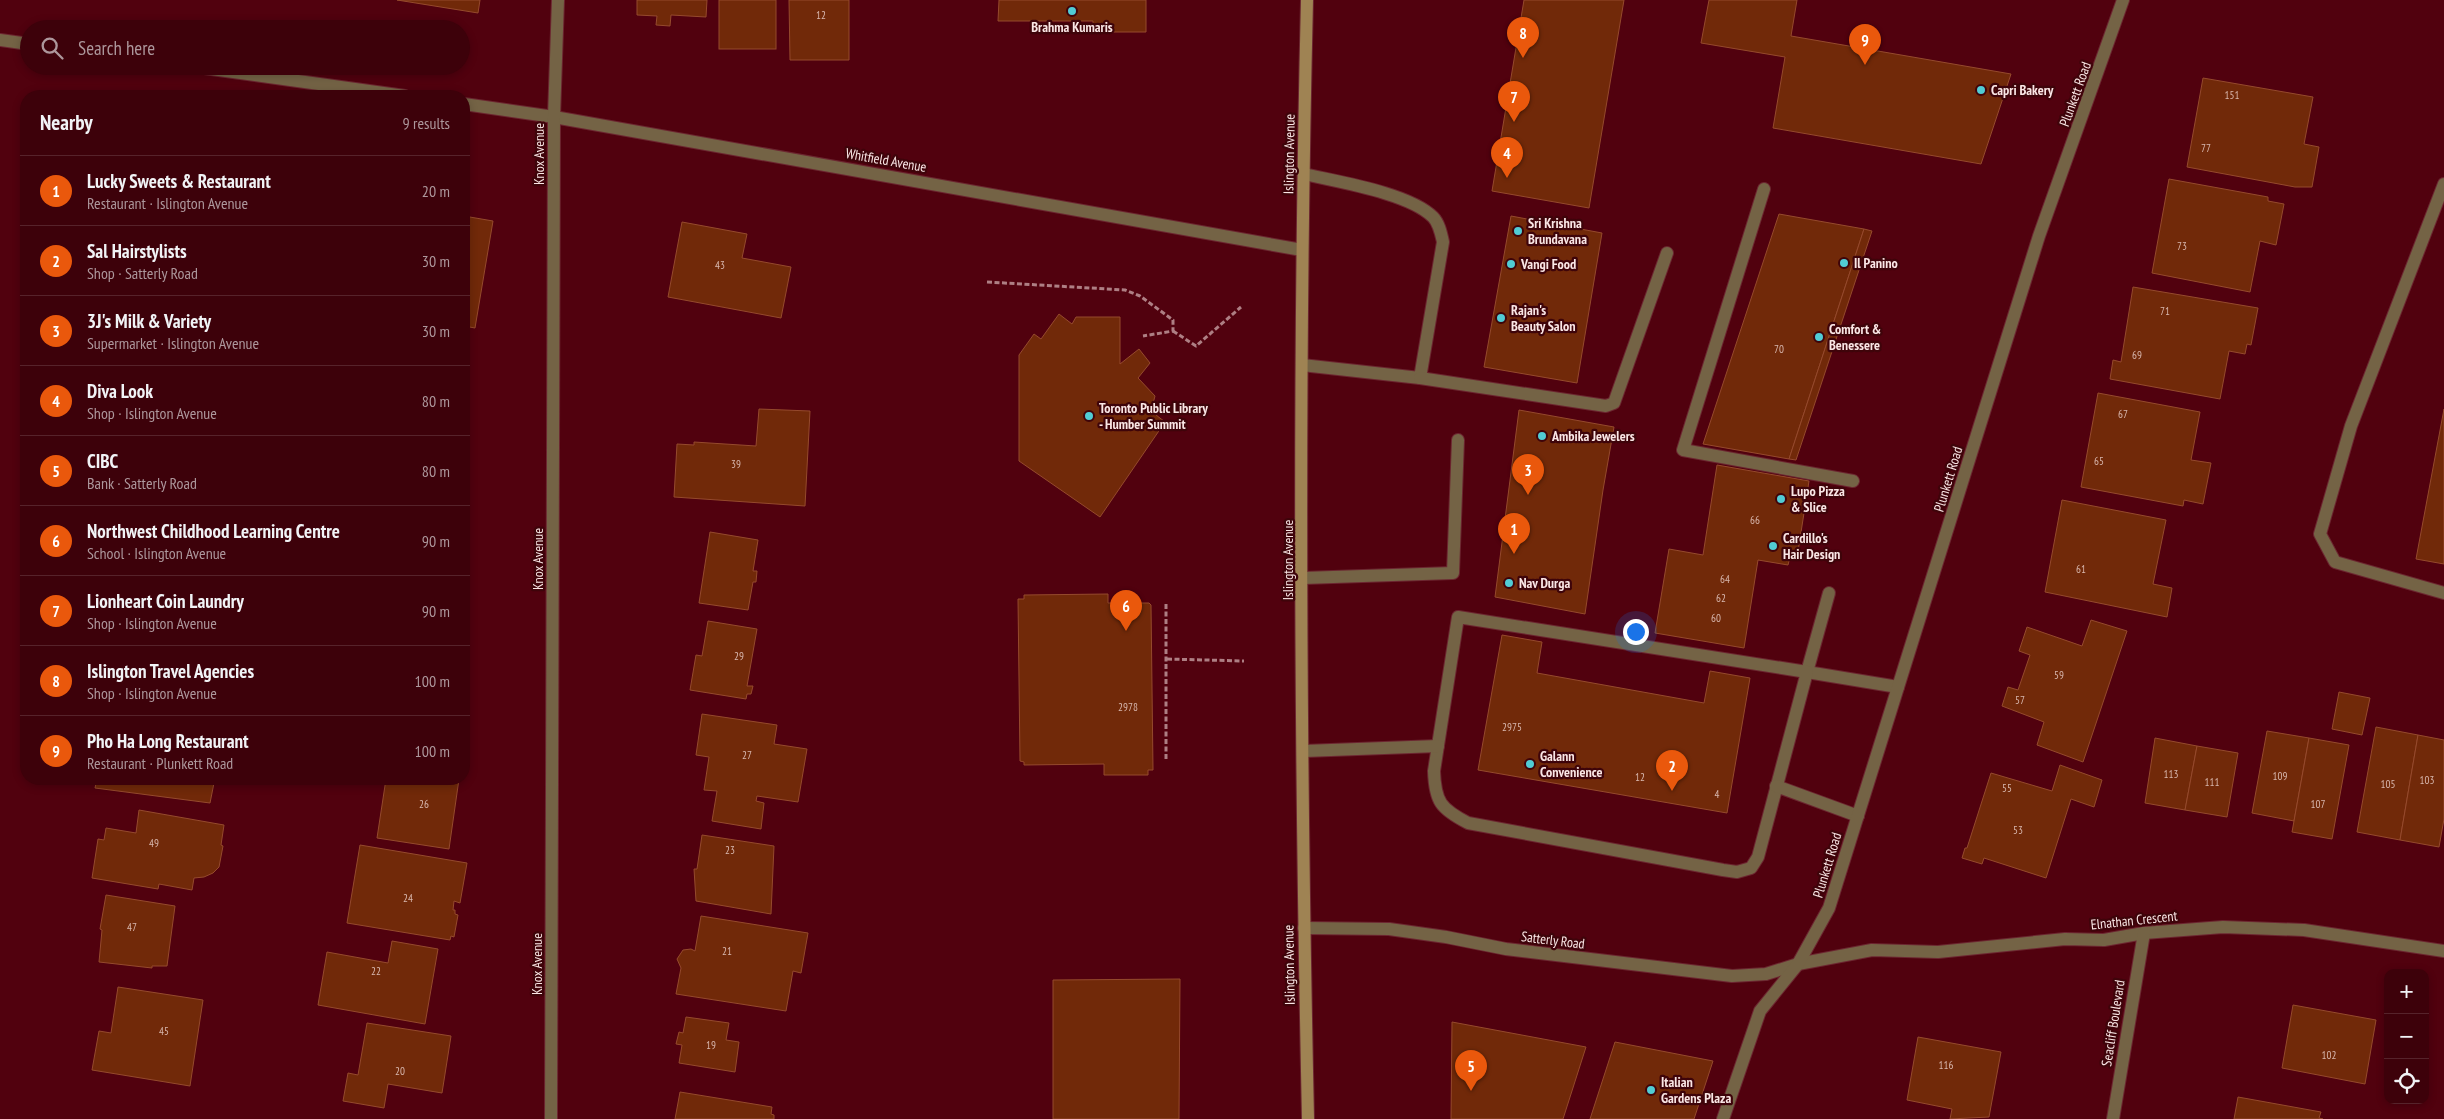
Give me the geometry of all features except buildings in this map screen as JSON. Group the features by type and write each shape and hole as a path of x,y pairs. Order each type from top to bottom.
{"main road":[{"name":"Islington Avenue","path":"1308,0 1302,250 1304,928 1308,1119"}],"street":[{"name":"Knox Avenue","path":"551,1119 554,117 558,0"},
{"name":"Plunkett Road","path":"1723,1119 1760,1011 1798,964 1829,908 2039,236 2123,0"},
{"path":"0,40 20,43"},
{"path":"255,75 363,90"},
{"name":"Whitfield Avenue","path":"470,105 554,117 1302,250"},
{"path":"1304,174 1395,197 1414,204 1434,217 1441,230 1443,242 1420,378"},
{"path":"2444,184 2351,426 2320,534 2334,562 2444,594"},
{"path":"1764,189 1683,450 1853,482"},
{"path":"1302,365 1420,378 1606,406 1614,403 1667,253"},
{"path":"1303,578 1452,573 1458,440"},
{"path":"1829,593 1807,672 1776,786 1758,857 1751,868 1737,872 1723,870 1468,823 1448,813 1439,804 1434,789 1434,771 1458,617 1807,672 1898,687"},
{"path":"1304,751 1438,746"},
{"path":"1776,786 1858,816"},
{"name":"Elnathan Crescent","path":"1798,964 1872,950 1938,952 2037,941 2104,940 2144,933 2223,927 2304,930 2444,950"},
{"name":"Satterly Road","path":"1304,928 1389,929 1446,937 1506,949 1732,976 1766,974 1798,964"},
{"name":"Seacliff Boulevard","path":"2113,1119 2144,933"}],"path":[{"path":"987,282 1125,290 1140,296 1173,320 1173,331"},
{"path":"1143,336 1173,331 1196,346 1241,307"},
{"path":"1166,603 1166,759"},
{"path":"1167,659 1244,661"}],"place":[{"name":"Brahma Kumaris","path":"1072,11"},
{"name":"Islington Travel Agencies","path":"1523,58"},
{"name":"Pho Ha Long Restaurant","path":"1865,65"},
{"name":"Capri Bakery","path":"1981,90"},
{"name":"Lionheart Coin Laundry","path":"1514,122"},
{"name":"Diva Look","path":"1507,178"},
{"name":"Sri Krishna Brundavana","path":"1518,231"},
{"name":"Il Panino","path":"1844,263"},
{"name":"Vangi Food","path":"1511,264"},
{"name":"Rajan's Beauty Salon","path":"1501,318"},
{"name":"Comfort & Benessere","path":"1819,337"},
{"name":"Toronto Public Library - Humber Summit","path":"1089,416"},
{"name":"Ambika Jewelers","path":"1542,436"},
{"name":"3J's Milk & Variety","path":"1528,495"},
{"name":"Lupo Pizza & Slice","path":"1781,499"},
{"name":"Cardillo's Hair Design","path":"1773,546"},
{"name":"Lucky Sweets & Restaurant","path":"1514,554"},
{"name":"Nav Durga","path":"1509,583"},
{"name":"Northwest Childhood Learning Centre","path":"1126,631"},
{"name":"Galann Convenience","path":"1530,764"},
{"name":"Sal Hairstylists","path":"1672,791"},
{"name":"Italian Gardens Plaza","path":"1651,1090"},
{"name":"CIBC","path":"1471,1091"}]}
